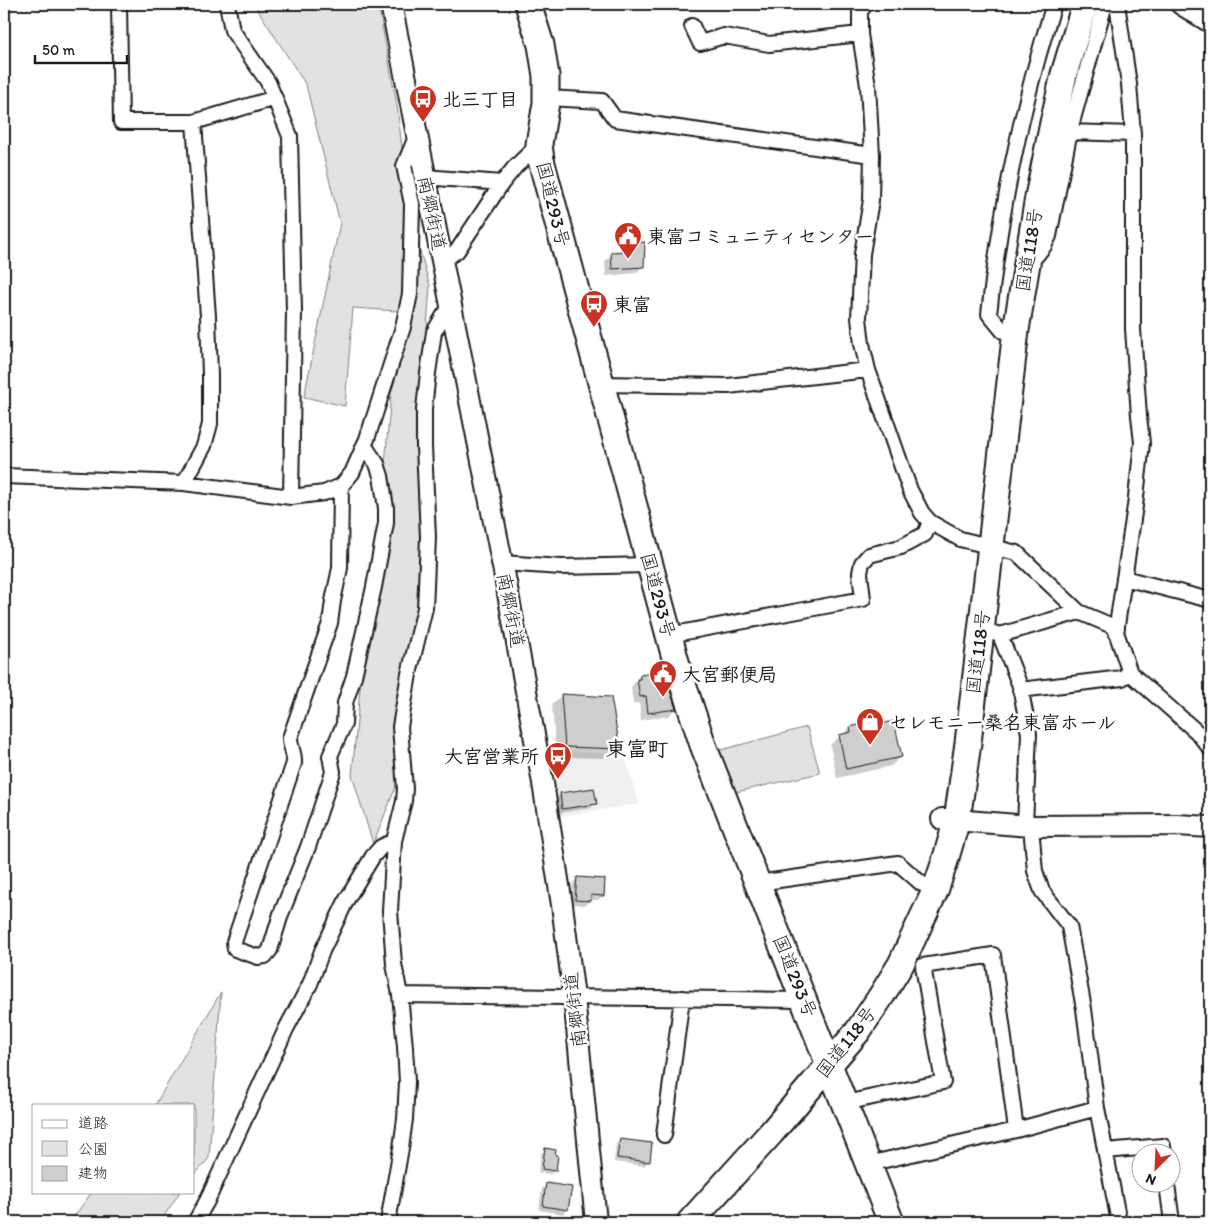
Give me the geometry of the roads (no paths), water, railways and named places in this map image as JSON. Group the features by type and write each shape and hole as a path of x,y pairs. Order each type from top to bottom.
{"highway":[{"name":"国道293号","path":"528,4 545,62 547,98 539,144 546,183 688,704 891,1222"},
{"name":"国道118号","path":"690,1222 771,1133 827,1057 888,957 922,884 949,819 953,741 982,545 1057,72 1070,4"},
{"name":"国道118号","path":"675,1222 827,1057 863,1024 901,964 935,891 949,819 968,743 990,632 982,545 1003,331 1023,197 1038,121 1085,4"}],"street":[{"path":"119,4 120,122 194,122 275,98"},
{"path":"226,4 232,30 268,82 290,136 294,311 292,497"},
{"name":"南郷街道","path":"391,4 502,563 543,783 574,997 596,1222"},
{"path":"866,4 860,11 860,34 868,86 872,155 871,200 862,254 859,318 868,370 910,490 922,513 930,522 960,539 1017,553 1079,612 1117,628"},
{"path":"1003,331 989,314 996,252 1017,134 1040,47 1054,4"},
{"path":"1028,257 1036,256 1049,236 1082,81 1105,4"},
{"path":"1118,4 1129,84 1133,134 1133,329 1142,443 1116,632 1130,674 1197,732 1210,748"},
{"path":"1181,4 1210,22"},
{"path":"692,26 700,42 724,36 769,44 860,34"},
{"path":"547,98 602,101 615,119 872,155"},
{"path":"184,483 204,446 210,424 208,316 194,122"},
{"path":"1070,132 1133,134"},
{"path":"4,476 184,483 292,497 324,493 341,486 352,473 364,445 403,328 410,294 412,204 404,166 416,137"},
{"path":"441,261 457,251 502,183 539,144"},
{"path":"424,177 502,183"},
{"path":"388,1222 405,1119 406,1073 400,995 394,964 390,911 394,841 405,789 401,742 402,712 425,608 428,537 424,409 434,332 451,307"},
{"path":"600,384 728,386 868,370"},
{"path":"341,486 340,568 332,601 330,623 290,738 290,745 295,758 294,763 234,942 235,948 258,957 265,956 270,950 333,772 330,756 344,724 345,704 354,676 374,587 386,523 386,508 381,476 364,445"},
{"path":"669,635 863,599 860,573 862,563 868,555 901,547 925,534 930,522"},
{"path":"502,563 561,567 650,565"},
{"path":"1124,578 1210,600"},
{"path":"1079,612 990,632 1020,690 1029,734 1028,825 1035,871 1042,891 1069,926 1084,1009 1097,1108 1119,1222"},
{"path":"1020,690 1122,678 1130,674"},
{"path":"949,819 1028,825 1177,825 1210,827"},
{"path":"195,1222 207,1201 286,1029 310,984 322,950 346,899 373,856 381,847 394,841"},
{"path":"758,883 898,863 922,884"},
{"path":"845,1103 943,1082 923,966 993,955 1016,1130"},
{"path":"400,995 804,1000"},
{"path":"664,1135 682,998"},
{"path":"868,1164 1016,1130 1097,1108"},
{"path":"1106,1150 1132,1148"},
{"path":"1169,1194 1172,1222"}],"place":[{"name":"北三丁目","path":"423,123"},
{"name":"東富コミュニティセンター","path":"628,260"},
{"name":"東富","path":"594,328"},
{"name":"大宮郵便局","path":"663,698"},
{"name":"セレモニー桑名東富ホール","path":"870,746"},
{"name":"大宮営業所","path":"558,780"}],"district":[{"name":"東富町","path":"637,748"}]}
